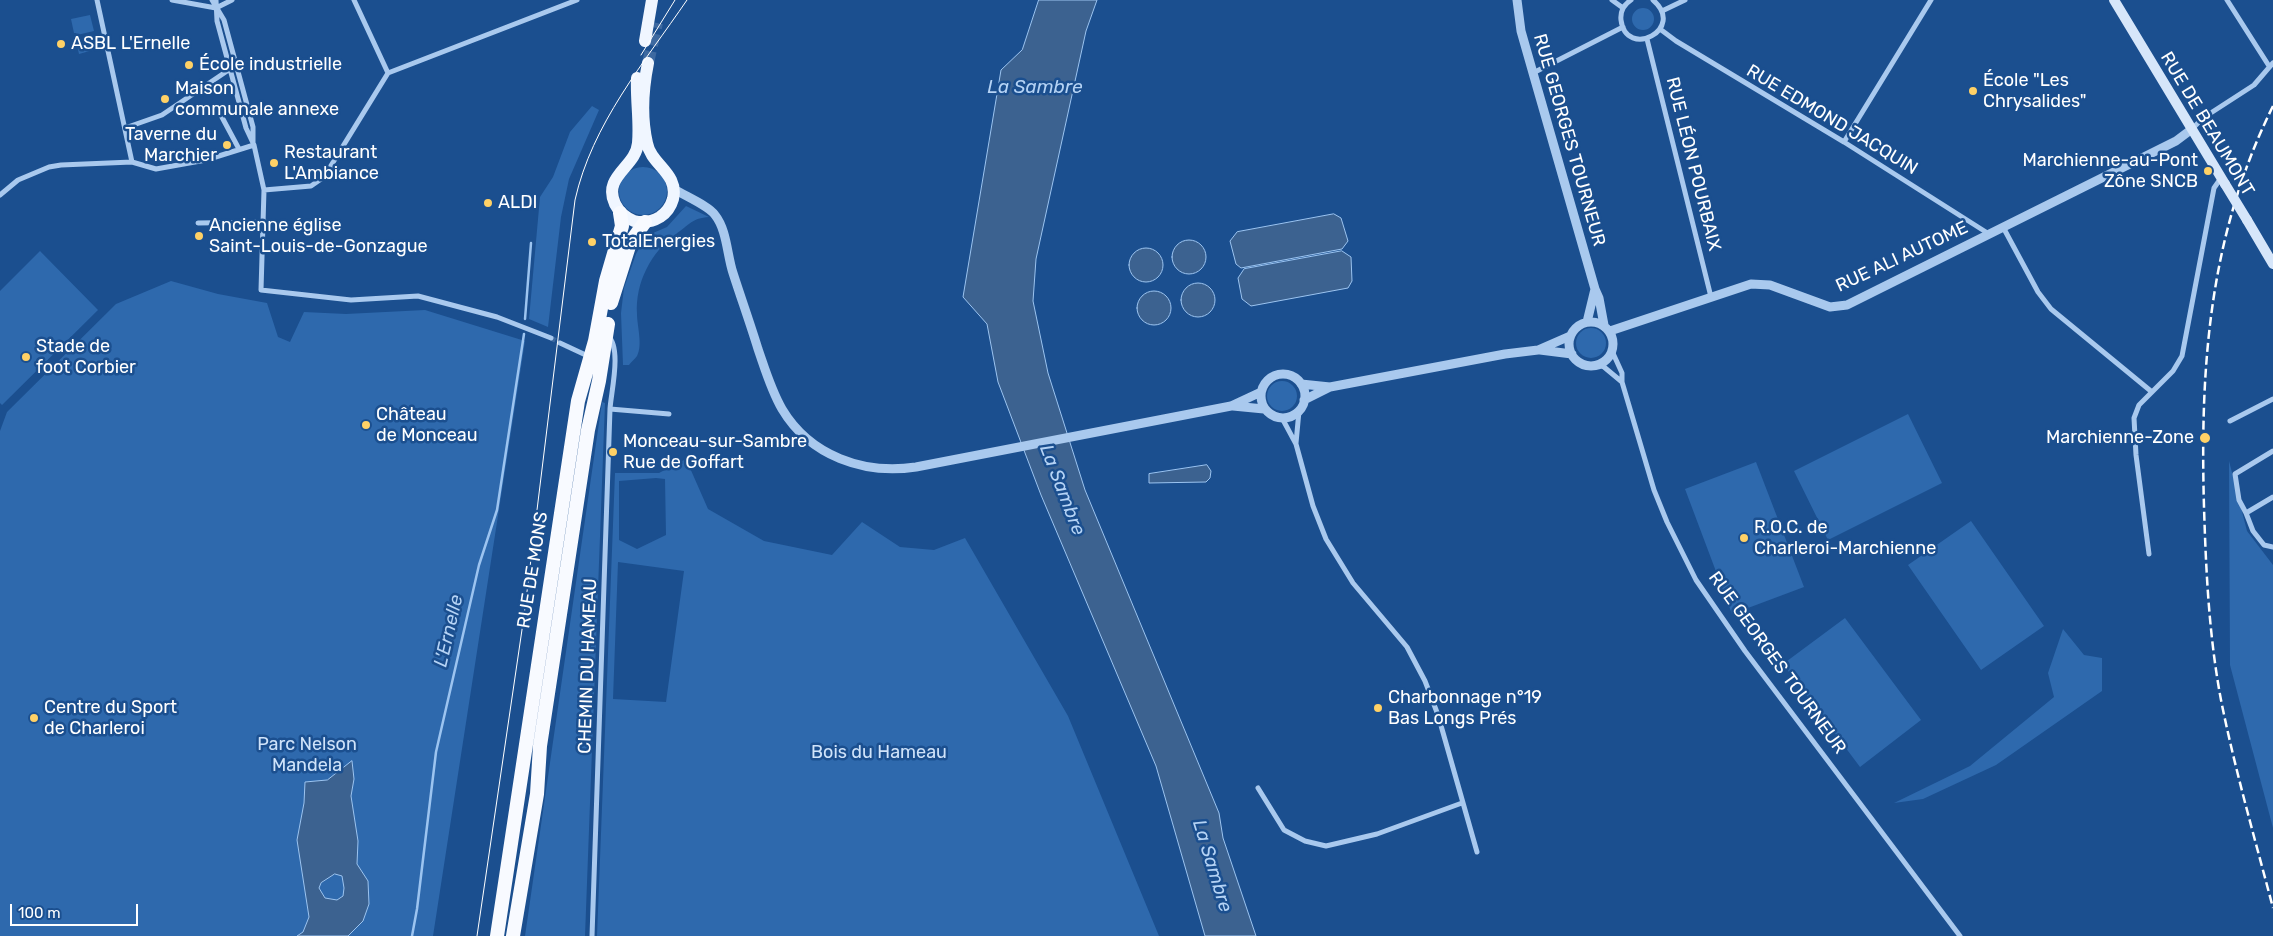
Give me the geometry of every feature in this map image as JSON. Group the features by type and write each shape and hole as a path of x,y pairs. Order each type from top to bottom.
{"highway":[{"name":"RUE DE MONS","path":"497,936 578,401 590,357 606,281 622,226 620,212"},
{"name":"RUE DE MONS","path":"513,936 537,794 540,746 588,430 602,366 614,288 630,243 645,222"}],"main road":[{"path":"645,42 652,0"},
{"path":"656,23 660,0"},
{"name":"RUE DE BEAUMONT","path":"2114,0 2273,264"},
{"path":"648,63 644,95 647,145 671,178 674,189 672,203"},
{"name":"RUE DE MONS","path":"620,212 613,200 613,186 617,174 634,155 638,144 638,78"},
{"path":"625,166 643,160 660,165"},
{"name":"RUE DE MONS","path":"645,222 664,214 672,203"},
{"path":"620,212 636,221 645,222"}],"street":[{"path":"97,0 132,162"},
{"path":"172,0 216,8 232,0"},
{"path":"212,0 224,20 253,127 254,145 264,190 261,290 351,300 418,296 497,316 551,338"},
{"path":"216,0 217,21 246,128 254,145"},
{"path":"354,0 388,72"},
{"path":"264,190 311,186 324,177 388,72 577,0"},
{"name":"RUE GEORGES TOURNEUR","path":"1516,0 1533,73 1607,328"},
{"path":"1612,0 1623,8"},
{"path":"1631,0 1623,8 1620,17 1622,27 1631,37 1639,39 1647,39 1660,29 1663,20 1662,11 1653,0"},
{"path":"1662,11 1685,0"},
{"path":"1844,142 1931,0"},
{"path":"2192,128 2203,118 2254,85 2271,64 2227,0"},
{"path":"1533,73 1622,27"},
{"name":"RUE EDMOND JACQUIN","path":"1660,29 1676,41 1844,142 1989,234"},
{"name":"RUE LÉON POURBAIX","path":"1647,39 1711,297"},
{"path":"126,128 162,115 236,65"},
{"path":"216,106 239,149"},
{"name":"RUE ALI AUTOME","path":"1607,328 1751,284 1770,285 1830,307 1847,305 2176,141 2192,128"},
{"path":"0,195 12,183 35,171 61,165 132,162 156,169 170,168 206,160 254,145"},
{"path":"2149,554 2136,455 2134,418 2139,405 2172,370 2182,356 2214,188 2223,181"},
{"path":"674,189 715,214 720,223 733,272 776,398 790,421 810,441 834,456 850,463 881,470 916,467 1231,406 1261,392 1267,381 1279,374 1292,376 1301,384 1330,387"},
{"path":"672,203 692,200"},
{"path":"198,223 264,222"},
{"path":"2003,227 2038,292 2051,310 2152,392"},
{"name":"RUE GEORGES TOURNEUR","path":"1587,322 1595,288"},
{"path":"1538,350 1570,336 1576,328 1587,322 1597,322 1607,328 1613,338 1612,351 1608,359 1598,365"},
{"name":"CHEMIN DU HAMEAU","path":"592,936 610,409 615,347 611,339 606,335"},
{"path":"1570,336 1572,354 1582,364 1598,365 1611,372 1622,382"},
{"path":"560,343 590,357 602,366 612,384"},
{"path":"1304,400 1330,387 1505,354 1538,350 1572,354"},
{"name":"RUE GEORGES TOURNEUR","path":"1612,351 1622,373 1622,382 1654,490 1667,522 1696,580 1739,643 1960,936"},
{"path":"1296,444 1299,411 1304,400 1301,384"},
{"path":"1261,392 1264,409"},
{"path":"596,396 604,394 611,396"},
{"path":"2230,421 2273,399"},
{"path":"1231,406 1264,409 1272,416 1282,418 1291,417 1299,411"},
{"path":"610,409 669,414"},
{"path":"1282,418 1296,444 1313,506 1326,539 1354,583 1407,647 1425,681 1438,715 1477,852"},
{"path":"2273,451 2234,474 2240,500 2253,532 2264,545 2273,547"},
{"path":"2246,513 2273,497"},
{"path":"1258,788 1284,830 1305,841 1326,846 1377,834 1462,803"}],"green space":[{"path":"1643,8 1651,11 1654,19 1651,27 1643,30 1635,27 1632,19 1635,11"},
{"path":"90,15 94,31 77,35 74,33 71,19"},
{"path":"92,37 97,49 79,54 76,41"},
{"path":"592,106 599,110 569,179 561,217 548,327 529,319 540,197 553,177 570,132"},
{"path":"638,167 648,167 657,171 663,177 666,182 666,200 657,211 648,215 638,215 629,211 623,205 619,196 619,186 623,177 629,171"},
{"path":"686,206 709,217 695,220 667,241 646,269 637,302 639,352 629,365 623,365 621,313 624,288 636,254 646,236 667,227"},
{"name":"Stade de foot Corbier","path":"40,251 98,310 2,405 0,403 0,291"},
{"name":"Parc Nelson Mandela","path":"171,281 218,294 267,303 278,337 290,342 304,312 346,314 425,310 525,341 433,936 0,936 0,431 7,412 116,304"},
{"path":"1591,328 1602,332 1606,343 1602,354 1591,358 1580,354 1576,343 1580,332"},
{"path":"1282,381 1293,385 1297,396 1293,407 1282,411 1271,407 1267,396 1271,385"},
{"path":"602,402 605,403 585,936 525,936"},
{"name":"R.O.C. de Charleroi-Marchienne","path":"1908,414 1942,483 1828,540 1794,471"},
{"name":"Bois du Hameau","path":"686,459 708,509 764,541 832,555 862,522 900,547 934,550 965,538 1068,716 1159,936 597,936 615,473 659,473","holes":["665,479 666,535 637,549 619,540 619,481","618,562 684,571 666,702 613,699"]},
{"path":"2229,461 2247,531 2273,565 2273,828 2230,665"},
{"name":"R.O.C. de Charleroi-Marchienne","path":"1756,462 1804,587 1732,614 1685,489"},
{"name":"R.O.C. de Charleroi-Marchienne","path":"1971,521 2044,626 1981,670 1908,565"},
{"path":"1845,618 1921,720 1860,767 1783,664"},
{"path":"2063,629 2084,655 2102,658 2102,691 1996,765 1923,799 1894,803 1970,766 2054,697 2048,673"}],"water":[{"name":"La Sambre","path":"1039,0 1097,0 1086,31 1036,259 1033,301 1048,373 1085,490 1219,813 1223,838 1256,936 1205,936 1156,766 1041,495 998,382 987,324 963,297 1001,70 1022,50"},
{"path":"1334,214 1341,218 1348,241 1342,249 1241,268 1236,264 1230,241 1237,232"},
{"path":"1189,240 1196,241 1201,245 1205,250 1205,264 1201,269 1196,273 1189,274 1182,273 1177,269 1173,264 1172,257 1173,250 1177,245 1182,241"},
{"path":"1146,248 1153,249 1158,253 1162,258 1162,272 1158,277 1153,281 1146,282 1139,281 1134,277 1130,272 1129,265 1130,258 1134,253 1139,249"},
{"path":"1342,251 1351,257 1352,281 1348,288 1251,306 1242,299 1238,278 1244,269"},
{"path":"1198,283 1205,284 1210,288 1214,293 1214,307 1210,312 1205,316 1198,317 1191,316 1186,312 1182,307 1181,300 1182,293 1186,288 1191,284"},
{"path":"1154,291 1161,292 1166,296 1170,301 1170,315 1166,320 1161,324 1154,325 1147,324 1142,320 1138,315 1137,308 1138,301 1142,296 1147,292"},
{"path":"1207,465 1211,471 1210,478 1206,482 1149,483 1149,474"},
{"path":"352,761 354,779 351,796 358,841 357,864 368,881 369,904 363,921 348,936 297,936 303,932 309,917 297,840 304,803 305,782 327,780","holes":["335,874 342,876 343,896 337,900 325,898 319,888 321,883"]}],"waterway":[{"name":"L'Ernelle","path":"525,319 531,243"},
{"name":"L'Ernelle","path":"412,936 436,752 479,565 497,510 524,334"}],"tunnel":[{"path":"648,63 657,23"},
{"path":"551,338 560,343"}],"tram line":[{"path":"641,55 675,0"},
{"path":"477,936 524,616 575,200 583,172 607,120 621,95 687,0"}],"railway":[{"path":"2273,106 2251,154 2222,252 2207,352 2203,455 2207,580 2217,676 2232,752 2273,908"}],"place":[{"name":"ASBL L'Ernelle","path":"61,44"},
{"name":"École industrielle","path":"189,65"},
{"name":"École \"Les Chrysalides\"","path":"1973,91"},
{"name":"Maison communale annexe","path":"165,99"},
{"name":"Taverne du Marchier","path":"227,145"},
{"name":"Restaurant L'Ambiance","path":"274,163"},
{"name":"Marchienne-au-Pont Zône SNCB","path":"2208,171"},
{"name":"ALDI","path":"488,203"},
{"name":"Ancienne église Saint-Louis-de-Gonzague","path":"199,236"},
{"name":"TotalEnergies","path":"592,242"},
{"name":"Stade de foot Corbier","path":"26,357"},
{"name":"Château de Monceau","path":"366,425"},
{"name":"Marchienne-Zone","path":"2205,438"},
{"name":"Monceau-sur-Sambre Rue de Goffart","path":"613,452"},
{"name":"R.O.C. de Charleroi-Marchienne","path":"1744,538"},
{"name":"Charbonnage n°19 Bas Longs Prés","path":"1378,708"},
{"name":"Centre du Sport de Charleroi","path":"34,718"}]}
